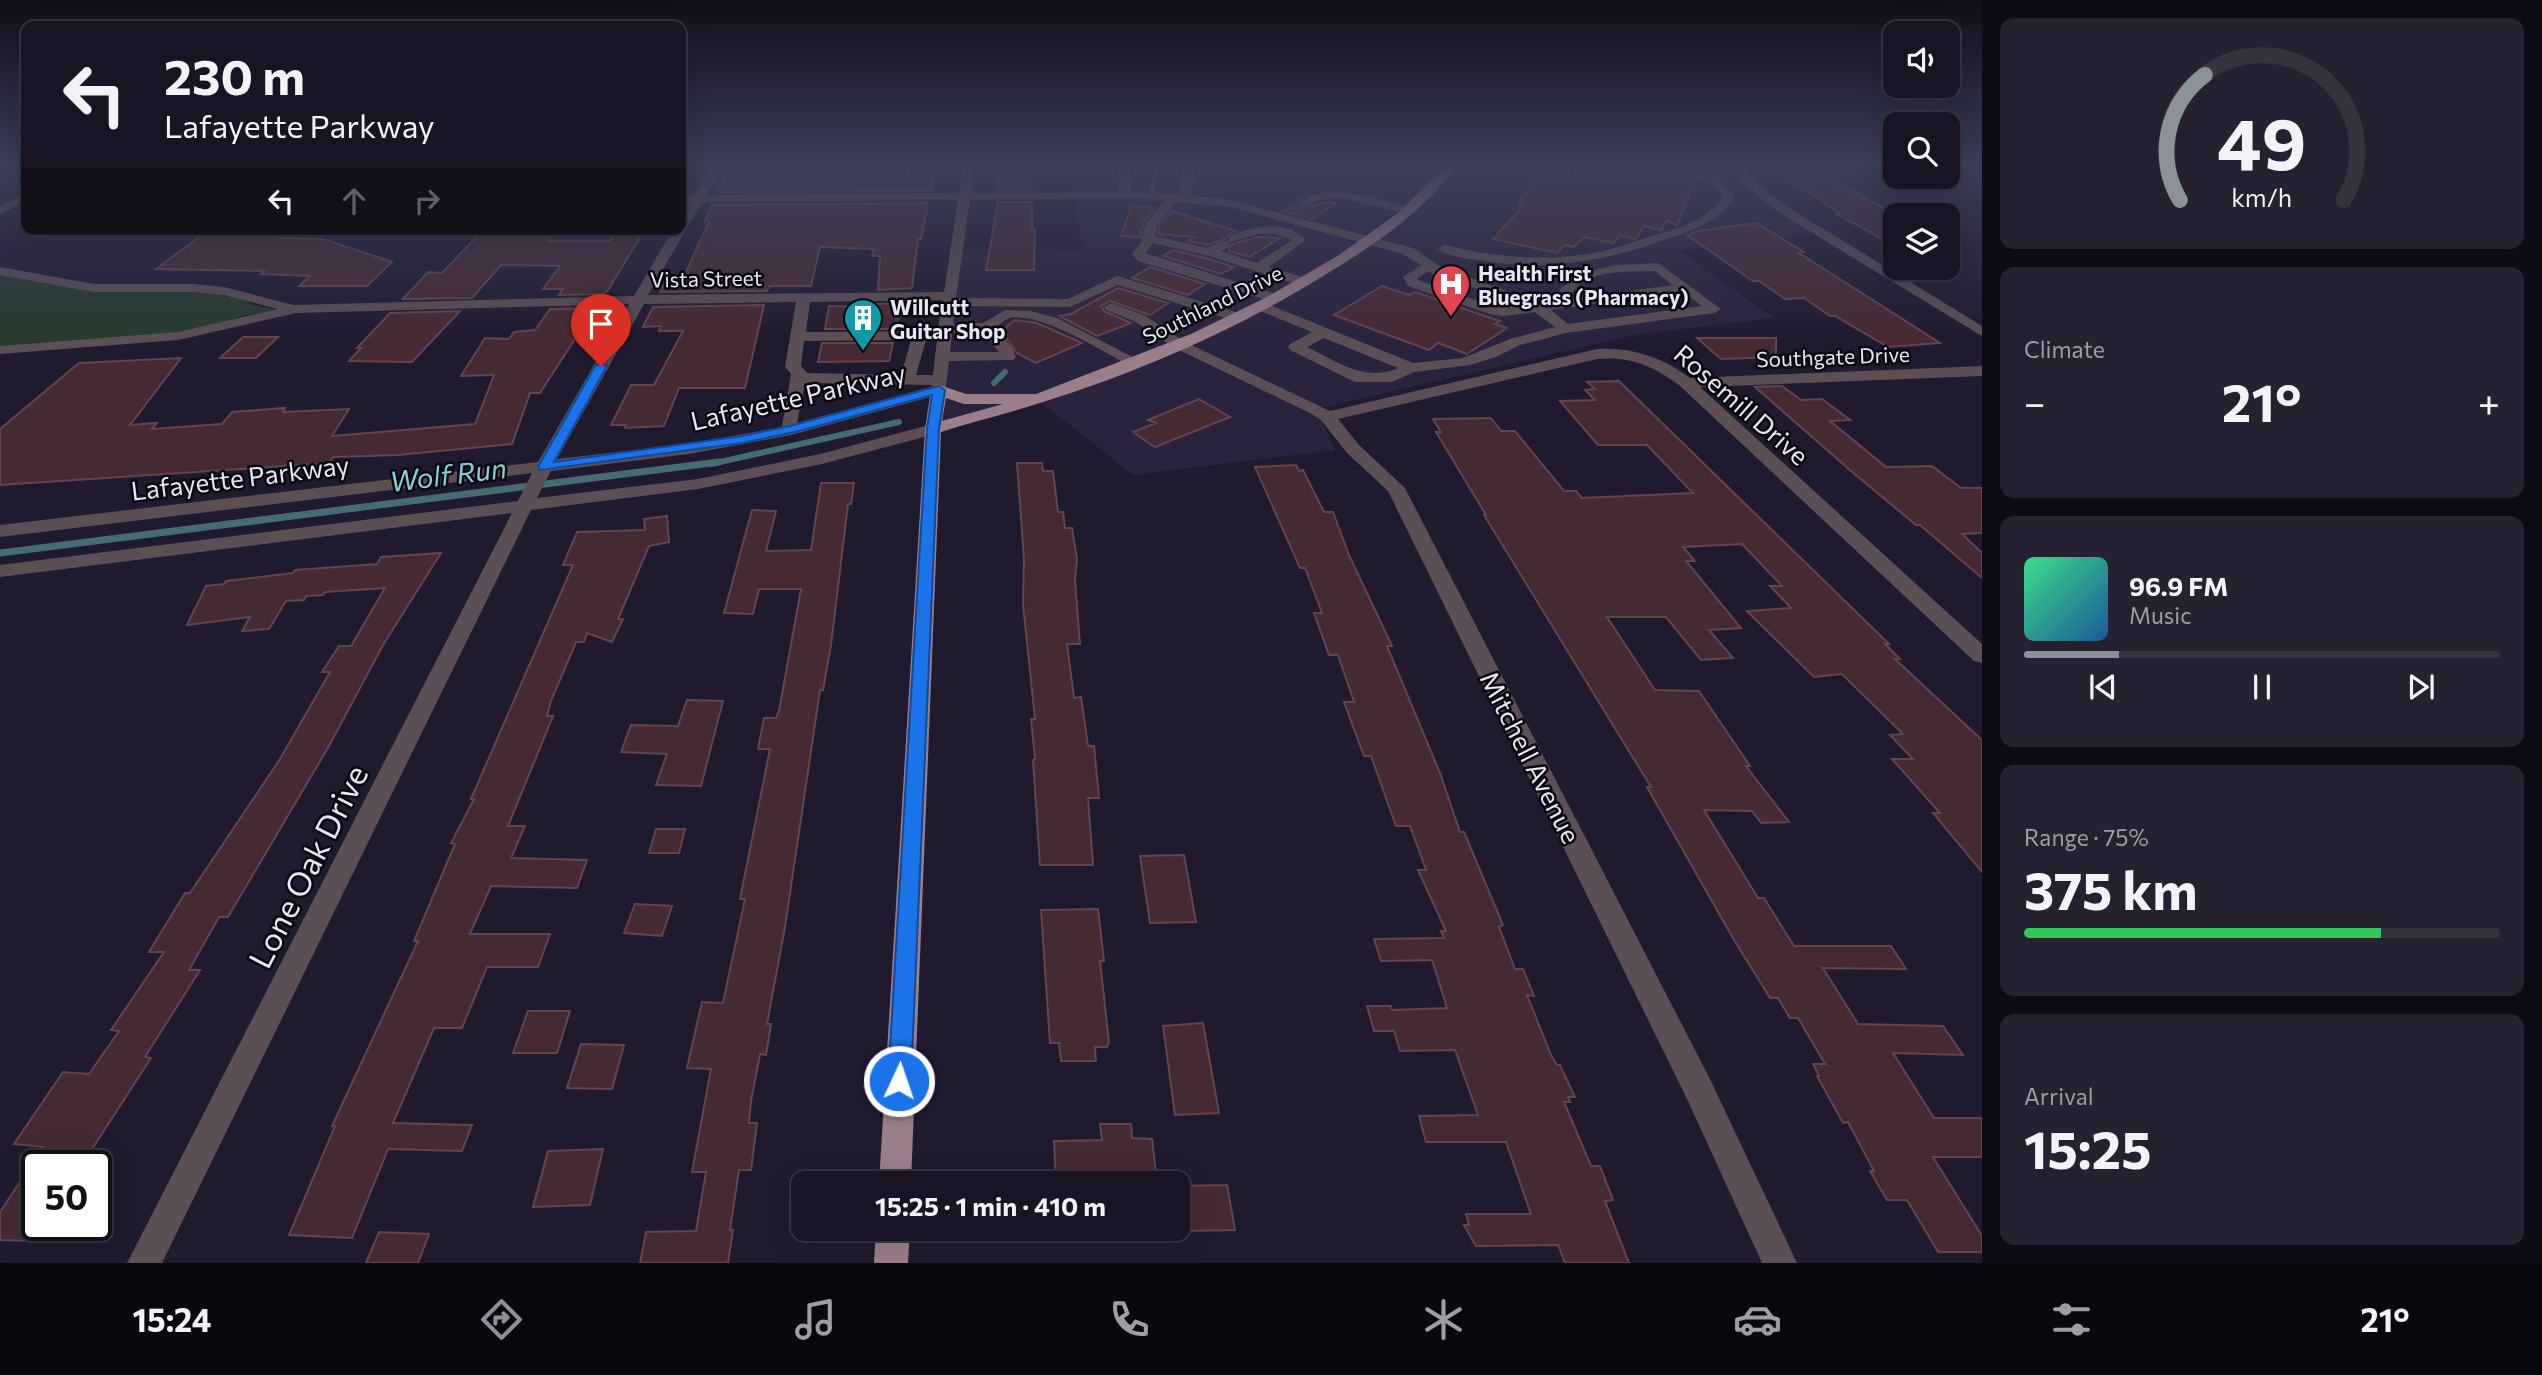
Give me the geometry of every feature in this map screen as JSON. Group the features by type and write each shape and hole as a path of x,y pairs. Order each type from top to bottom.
{"main road":[{"name":"Southland Drive","path":"933,429 1037,399 1180,345 1304,282 1371,240 1391,224"},
{"name":"Southland Drive","path":"940,385 964,399 1037,399"},
{"path":"896,1171 933,429 940,385"},
{"path":"891,1263 892,1241"}],"street":[{"path":"797,379 907,380 940,385 960,224"},
{"path":"1152,224 1148,238 1138,254 1143,258 1274,298"},
{"path":"1293,234 1311,224 1408,251 1429,266 1537,307 1565,329"},
{"path":"1444,248 1487,260 1570,261 1613,253 1702,224"},
{"path":"1806,224 1982,332"},
{"path":"1210,252 1252,230 1293,234 1300,240 1259,268"},
{"name":"Lone Oak Drive","path":"144,1263 543,471 676,235"},
{"path":"1148,238 1210,252 1304,282"},
{"path":"1429,266 1410,277 1413,283 1503,312 1685,287"},
{"path":"1324,332 1295,347 1361,379 1392,377 1411,368 1465,362 1491,354 1515,342 1565,329 1714,309 1658,267 1629,269 1575,279 1563,291 1560,303"},
{"path":"0,271 94,288 193,288 224,291 296,309"},
{"path":"1075,302 1110,282 1123,280 1237,317"},
{"path":"791,430 789,422 799,373 793,366 804,298"},
{"name":"Vista Street","path":"296,309 804,298 949,299 1006,308"},
{"name":"Mitchell Avenue","path":"1006,308 1075,302 1107,306 1139,318 1152,324 1158,333 1180,345 1301,401 1327,417 1353,449 1396,488 1416,523 1699,1090 1780,1263"},
{"path":"1259,306 1411,368"},
{"path":"798,337 920,335 987,327 1006,308 1052,321 1136,363"},
{"path":"0,350 178,336 296,309"},
{"path":"943,356 1008,357 1006,349 987,327"},
{"path":"907,380 920,335"},
{"name":"Rosemill Drive","path":"1327,417 1609,352 1633,355 1658,363 1686,383 1982,656"},
{"name":"Southgate Drive","path":"1686,383 1982,371"},
{"name":"Lafayette Parkway","path":"0,531 543,471 689,449 791,430 940,385"},
{"path":"0,572 527,503 698,484 766,471 933,429"}],"shaded area":[{"path":"1078,224 1799,224 1812,235 1680,251 1774,318 1640,334 1316,409 1335,450 1133,475 1037,399 933,429 957,248 1082,250"}],"green space":[{"path":"0,271 78,286 193,288 247,298 249,304 276,310 177,333 0,350"}],"building":[{"path":"708,224 924,224 921,239 918,239 912,288 878,290 880,256 872,256 874,249 820,247 811,286 769,286 767,291 660,292 668,276 684,276"},
{"path":"994,224 1032,224 1032,230 1035,230 1034,270 986,270"},
{"path":"1125,224 1143,224 1140,237 1121,236"},
{"path":"1213,224 1236,231 1227,238 1208,245 1188,241 1194,237 1158,234 1160,225"},
{"path":"1507,224 1664,224 1662,230 1644,226 1636,239 1620,235 1613,243 1585,237 1573,247 1564,245 1557,253 1493,239"},
{"path":"1758,224 1940,343 1888,347 1835,316 1830,316 1804,298 1785,299 1759,281 1753,281 1687,235 1698,231"},
{"path":"1855,224 1883,224 1883,239"},
{"path":"202,235 285,235 280,238 323,239 392,262 367,286 299,286 310,276 261,274 264,271 156,269"},
{"path":"478,235 553,235 548,241 610,241 614,235 641,235 603,294 559,295 563,289 543,289 560,266 501,265 472,298 403,299 428,272 442,273"},
{"path":"1259,237 1280,238 1249,257 1228,251 1232,244"},
{"path":"1173,250 1234,267 1221,274 1163,256"},
{"path":"1150,267 1205,284 1188,295 1132,278"},
{"path":"1382,286 1409,295 1415,292 1500,321 1495,324 1507,328 1467,354 1438,343 1429,350 1334,315"},
{"path":"1118,288 1168,303 1150,315 1110,301 1101,306 1104,311 1131,323 1097,336 1059,316 1071,314"},
{"path":"902,303 896,329 825,329 829,306 877,307 877,304"},
{"path":"764,305 745,388 679,388 664,426 625,428 626,425 611,425 631,385 654,385 683,331 659,331 661,326 643,327 653,307"},
{"path":"595,308 540,393 530,393 512,444 398,455 333,457 330,463 0,485 0,429 79,363 181,358 130,425 157,423 152,429 222,424 232,412 285,408 283,412 349,409 332,436 475,424 494,375 461,376 485,338 509,339 514,332 535,330 550,309"},
{"path":"460,311 412,362 349,361 361,348 357,348 390,313"},
{"path":"1015,320 1037,323 1082,343 1036,363 1017,353 1001,331"},
{"path":"243,337 278,337 256,358 220,358"},
{"path":"1697,338 1776,338 1776,357 1721,359"},
{"name":"Willcutt Guitar Shop","path":"822,343 893,343 889,361 818,362"},
{"path":"1619,381 1889,644 1885,644 1900,659 1895,659 1982,740 1982,872 1933,813 1940,813 1892,759 1913,759 1890,735 1903,734 1842,674 1814,677 1747,611 1791,608 1770,586 1782,586 1742,544 1683,547 1695,561 1686,561 1741,628 1709,630 1733,658 1701,660 1666,617 1607,617 1655,690 1699,691 1750,766 1746,766 1789,822 1761,823 1752,811 1704,810 1758,898 1764,898 1794,946 1891,946 1906,969 1823,968 1858,1024 1943,1026 1963,1055 1893,1053 1934,1118 1982,1118 1982,1157 1933,1157 1982,1236 1982,1252 1938,1252 1907,1200 1887,1200 1870,1171 1874,1171 1848,1122 1843,1123 1817,1076 1813,1064 1825,1064 1798,1018 1790,1018 1778,998 1770,998 1734,940 1647,787 1651,787 1436,432 1441,432 1433,419 1491,418 1501,431 1515,431 1564,491 1576,491 1582,498 1693,493 1647,445 1598,445 1560,401 1595,400 1585,390 1595,389 1587,382"},
{"path":"1782,386 1801,400 1822,399 1850,420 1830,421 1886,467 1932,466 1961,488 1982,488 1982,533 1962,534 1982,553 1982,578 1851,471 1755,387"},
{"path":"1199,399 1230,417 1155,447 1133,432 1156,423 1148,420"},
{"path":"1017,463 1042,463 1043,471 1053,471 1058,512 1063,512 1065,528 1072,528 1077,559 1075,580 1080,644 1067,644 1074,698 1081,697 1088,746 1094,746 1099,798 1088,798 1093,865 1040,865 1031,719 1035,719 1023,604 1024,559"},
{"path":"1296,465 1299,471 1303,470 1324,512 1333,512 1349,555 1392,646 1387,646 1440,773 1460,832 1464,832 1503,925 1499,927 1515,969 1523,969 1534,996 1527,995 1551,1055 1557,1065 1560,1065 1575,1097 1568,1097 1570,1102 1564,1102 1591,1166 1600,1166 1613,1200 1605,1201 1629,1263 1565,1263 1558,1245 1476,1246 1464,1225 1469,1225 1466,1214 1531,1214 1506,1142 1426,1142 1419,1116 1478,1115 1455,1050 1400,1051 1394,1031 1374,1031 1367,1006 1391,1006 1392,1010 1447,1008 1432,960 1381,961 1374,939 1444,938 1441,931 1446,931 1418,870 1426,870 1410,826 1396,826 1371,756 1364,756 1344,702 1354,702 1338,655 1329,655 1314,613 1322,613 1305,568 1300,568 1255,467"},
{"path":"821,483 854,483 851,504 848,504 831,645 823,690 820,690 785,927 767,1024 771,1024 766,1055 760,1054 751,1101 749,1123 757,1123 751,1170 739,1170 728,1263 640,1263 646,1232 696,1231 706,1172 692,1172 711,1069 687,1068 702,1002 723,1003 745,899 740,899 770,749 758,749 764,718 776,718 779,711 801,589 759,589 753,614 724,613 752,510 776,511 766,551 811,550"},
{"path":"667,516 669,542 649,546 618,619 623,619 612,642 587,633 584,642 576,642 551,701 547,716 553,716 508,826 525,826 511,858 587,860 577,888 491,886 470,934 550,934 538,967 487,967 462,1028 434,1028 393,1123 472,1125 462,1151 388,1149 352,1238 289,1235 335,1126 332,1126 418,941 414,941 455,844 451,843 474,799 471,799 573,565 563,565 577,532 645,530 644,519"},
{"path":"441,553 383,645 329,746 228,917 219,917 189,970 200,970 145,1057 151,1058 91,1150 41,1150 43,1147 14,1144 63,1072 89,1074 119,1031 111,1030 164,952 149,952 185,893 190,893 280,759 330,672 322,672 339,646 351,646 385,588 325,592 323,595 306,596 304,600 286,601 269,629 242,631 250,617 187,625 206,586 293,573 295,570 377,564 381,557"},
{"path":"687,700 723,701 701,786 656,785 667,754 621,752 631,725 678,726"},
{"path":"656,829 685,829 679,853 649,853"},
{"path":"1184,855 1196,922 1150,923 1140,856"},
{"path":"635,904 672,906 662,936 624,933"},
{"path":"1098,909 1104,961 1100,961 1109,1042 1107,1047 1095,1047 1096,1061 1061,1061 1059,1043 1050,1043 1041,910"},
{"path":"528,1011 570,1011 557,1053 513,1053"},
{"path":"1203,1023 1219,1113 1175,1115 1163,1026"},
{"path":"581,1044 624,1045 612,1089 567,1088"},
{"path":"1100,1124 1131,1124 1132,1138 1152,1139 1156,1171 1055,1171 1054,1141 1102,1140"},
{"path":"603,1149 590,1205 533,1207 548,1151"},
{"path":"21,1180 21,1241 0,1240 0,1212"},
{"path":"1227,1185 1235,1230 1190,1231 1190,1186"},
{"path":"379,1232 429,1234 418,1263 366,1263"}],"waterway":[{"name":"Wolf Run","path":"994,383 1005,372"},
{"name":"Wolf Run","path":"711,464 899,422"},
{"name":"Wolf Run","path":"0,553 719,462"}],"place":[{"name":"Health First Bluegrass (Pharmacy)","path":"1451,318"},
{"name":"Willcutt Guitar Shop","path":"863,352"}],"route":[{"path":"601,366 544,467 742,440 791,430 939,390 933,429 921,707 899,1081"}]}
